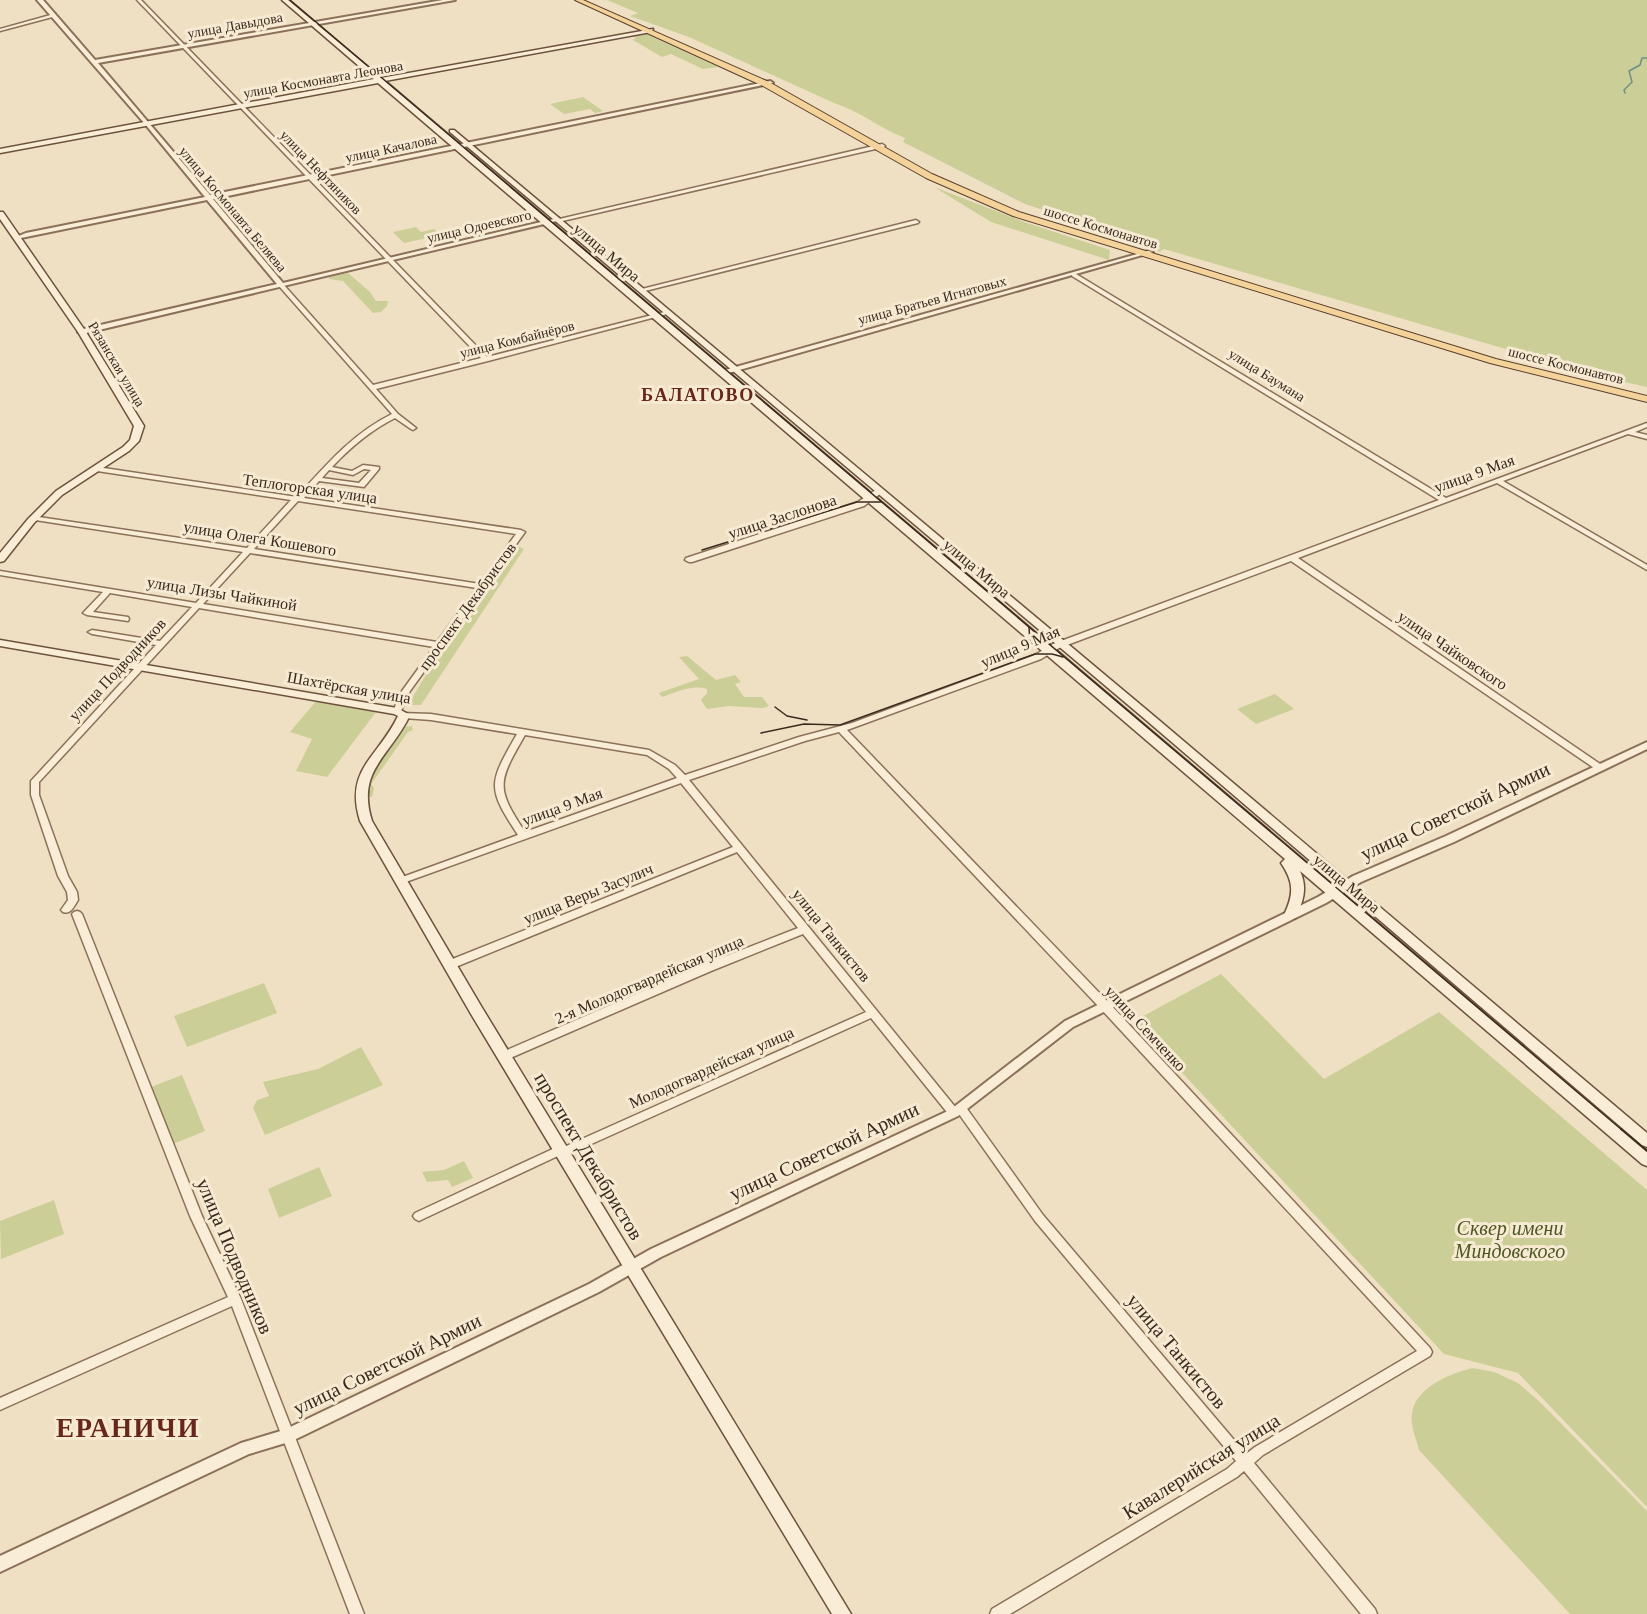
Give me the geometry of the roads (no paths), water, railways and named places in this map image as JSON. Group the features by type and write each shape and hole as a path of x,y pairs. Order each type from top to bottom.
{"main road":[{"name":"улица Мира","path":"285,0 1264,834 1340,890 1647,1141"},
{"name":"улица Мира","path":"296,0 1062,644 1647,1160"},
{"name":"шоссе Космонавтов","path":"578,0 649,30"},
{"name":"шоссе Космонавтов","path":"583,0 768,83 929,176 983,201 1049,225 1493,361 1647,396"},
{"name":"улица Космонавта Леонова","path":"0,151 649,30"},
{"name":"Рязанская улица","path":"0,214 82,332 139,426 138,434 126,449 59,493 0,559"},
{"name":"Шахтёрская улица","path":"0,643 401,713"},
{"name":"проспект Декабристов","path":"401,713 400,725 371,763 362,784 360,793 363,814 449,965 842,1614"},
{"path":"1264,834 1272,849 1296,872 1299,879 1294,908 1290,915"}],"street":[{"name":"улица Космонавта Беляева","path":"40,0 147,123 281,285 396,415 413,428"},
{"name":"улица Нефтяников","path":"139,0 486,360"},
{"name":"улица Давыдова","path":"93,62 452,0"},
{"path":"0,30 54,15"},
{"name":"улица Качалова","path":"18,238 768,83"},
{"name":"улица Одоевского","path":"82,332 387,259 880,147"},
{"path":"641,290 916,222"},
{"name":"улица Братьев Игнатовых","path":"722,372 1147,254"},
{"name":"улица Баумана","path":"1074,275 1444,500"},
{"name":"улица Комбайнёров","path":"371,387 669,313"},
{"name":"улица Подводников","path":"357,1614 235,1299 192,1206 71,912 72,892 63,876 35,795 35,781 356,437 369,427 396,415"},
{"name":"улица 9 Мая","path":"400,881 683,779 802,739 840,729 1038,657 1062,644 1647,425"},
{"path":"1627,432 1647,437"},
{"path":"317,479 361,485 377,468 363,467 353,473 327,468"},
{"name":"Теплогорская улица","path":"97,468 520,532"},
{"path":"1498,481 1647,568"},
{"name":"улица Заслонова","path":"689,560 841,511 870,499 880,491"},
{"name":"улица Олега Кошевого","path":"35,518 481,586"},
{"name":"проспект Декабристов","path":"401,713 406,691 520,532"},
{"name":"улица Чайковского","path":"1291,557 1600,768"},
{"name":"улица Лизы Чайкиной","path":"0,573 439,645"},
{"path":"109,590 87,613 125,619"},
{"path":"92,632 163,644"},
{"name":"Шахтёрская улица","path":"401,713 649,753 672,767 683,779"},
{"name":"улица Семченко","path":"840,729 1105,1006 1426,1352"},
{"path":"522,733 499,773 498,792 501,803 523,836"},
{"name":"улица Советской Армии","path":"0,1564 246,1448 287,1436 633,1267 656,1253 958,1111 1069,1024 1340,890 1647,746"},
{"name":"улица Танкистов","path":"683,779 873,1013 958,1111 1040,1218 1370,1614"},
{"name":"улица Веры Засулич","path":"449,965 739,848"},
{"name":"2-я Молодогвардейская улица","path":"504,1056 707,968 805,929"},
{"name":"Молодогвардейская улица","path":"419,1216 873,1013"},
{"path":"0,1404 235,1299"},
{"name":"Кавалерийская улица","path":"997,1614 1246,1463 1259,1451 1426,1352"}],"waterway":[{"path":"1625,93 1624,90 1632,82 1629,71 1640,65 1642,58 1647,58"}],"tram line":[{"path":"290,0 1622,1130"},
{"path":"702,550 857,502 881,502"},
{"path":"1014,658 1030,643 1029,627"},
{"path":"761,733 804,724 840,725 1035,654 1052,654 1063,657"},
{"path":"775,707 787,716 807,720"},
{"path":"1621,1129 1647,1151"}],"district":[{"name":"БАЛАТОВО","path":"698,395"},
{"name":"ЕРАНИЧИ","path":"128,1428"}],"park label":[{"name":"Сквер имени Миндовского","path":"1510,1240"}]}
